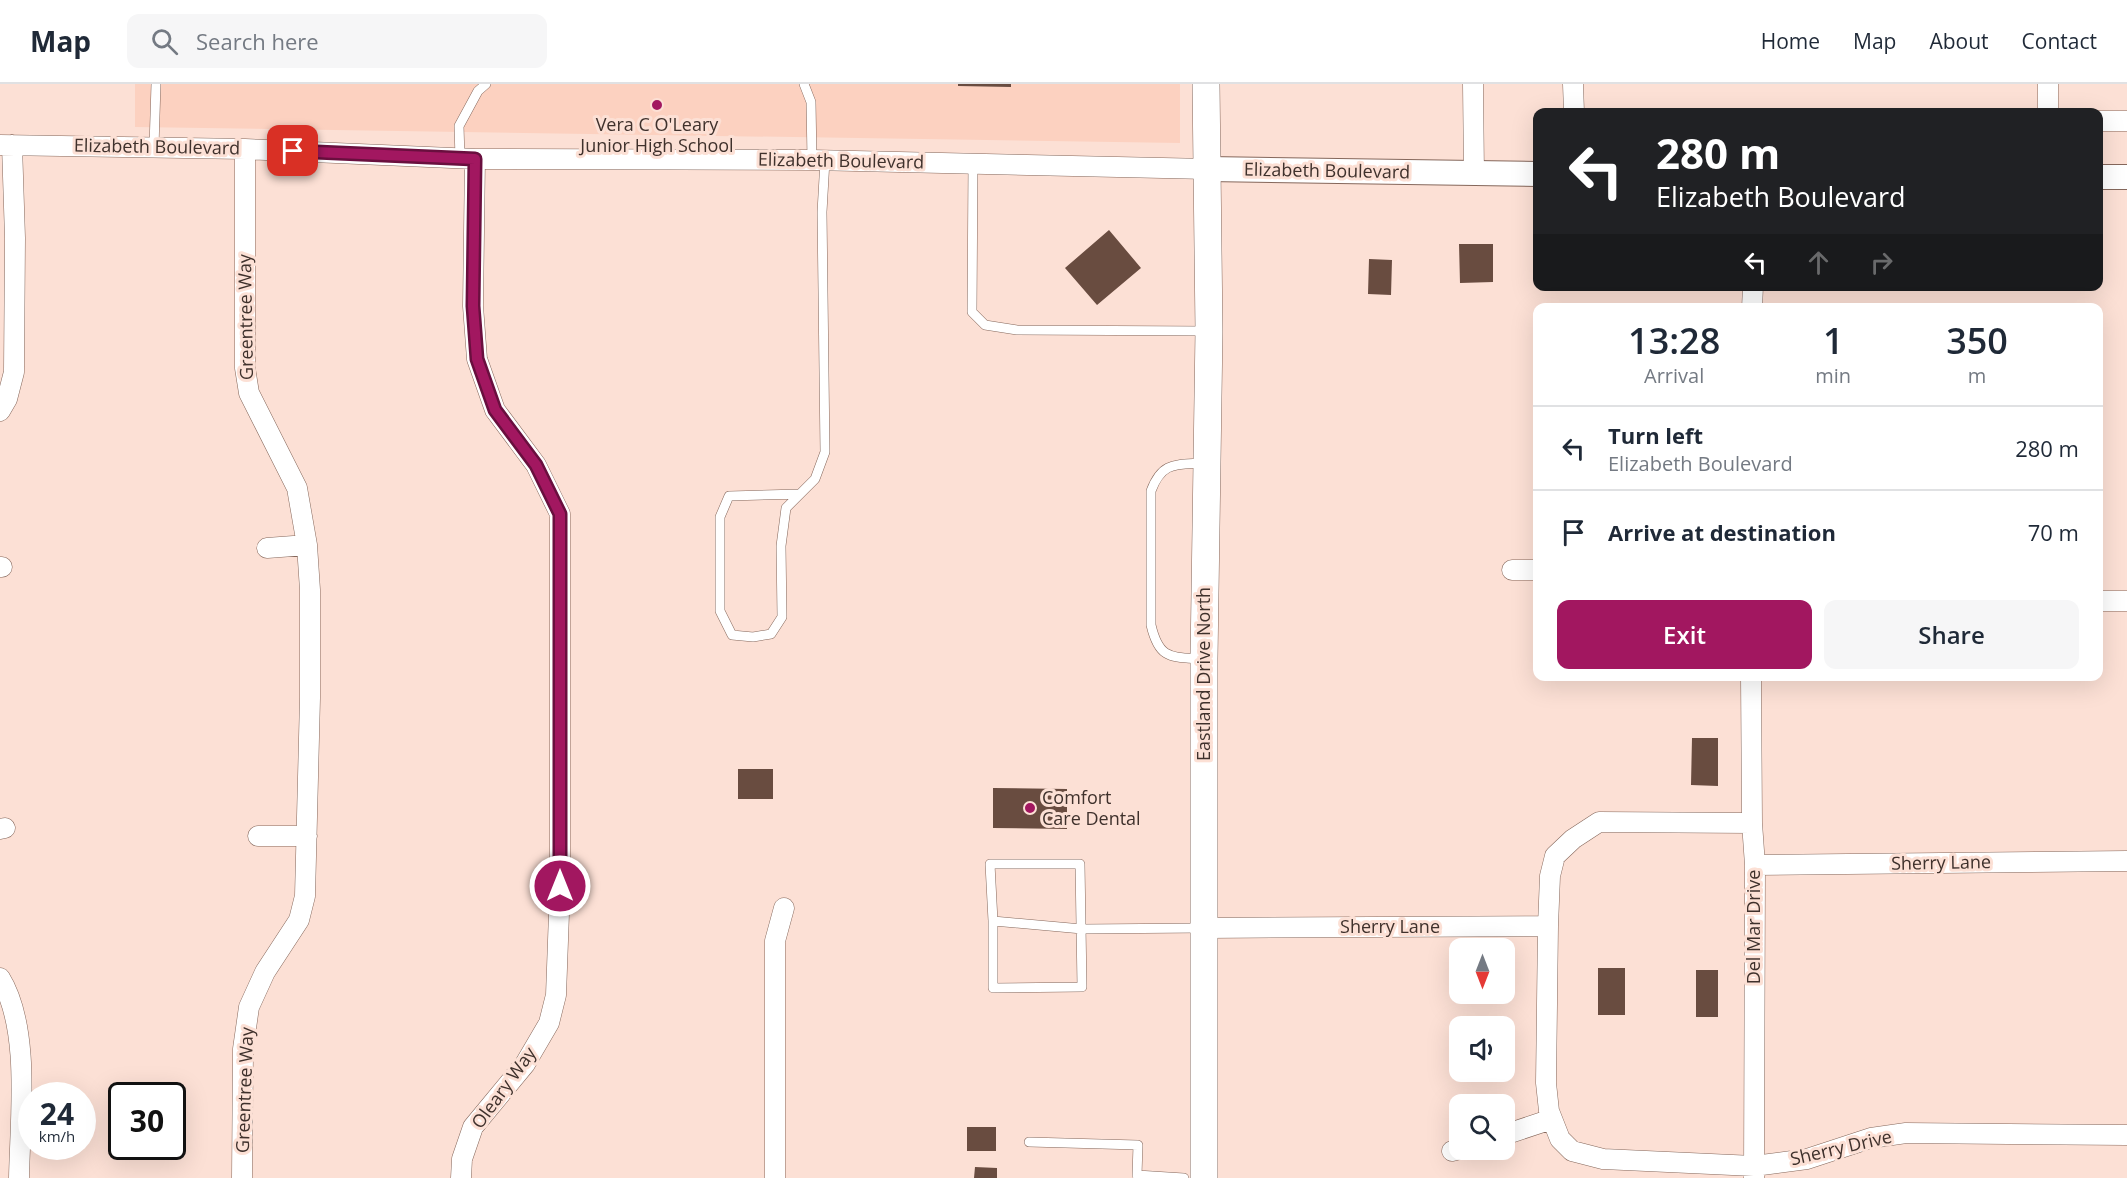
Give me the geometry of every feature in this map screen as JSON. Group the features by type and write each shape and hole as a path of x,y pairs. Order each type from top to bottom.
{"main road":[{"name":"Eastland Drive North","path":"1204,1178 1204,659 1209,331 1206,84"}],"street":[{"path":"1473,84 1474,174"},
{"path":"1573,84 1574,108"},
{"path":"2048,84 2048,108"},
{"path":"2103,121 2127,122"},
{"name":"Elizabeth Boulevard","path":"6,145 245,149 467,158 819,160 1208,170 1533,174"},
{"path":"0,411 7,399 14,372 15,238 6,145"},
{"name":"Greentree Way","path":"242,1178 243,1049 249,1007 265,972 299,920 305,896 310,698 310,590 307,544 297,488 249,393 246,376 245,149"},
{"name":"Oleary Way","path":"461,1178 462,1159 473,1127 525,1064 549,1023 556,995 560,886 560,514 536,465 495,410 477,359 467,158"},
{"path":"2103,177 2127,177"},
{"path":"267,548 307,544"},
{"path":"1512,570 1533,570"},
{"path":"2103,601 2127,601"},
{"name":"Del Mar Drive","path":"1751,681 1752,823 1755,865 1754,1172"},
{"path":"1548,926 1550,876 1555,856 1573,839 1599,822 1752,823"},
{"path":"258,836 307,836"},
{"name":"Sherry Lane","path":"1755,865 2127,861"},
{"path":"775,1178 775,941 784,908"},
{"name":"Sherry Lane","path":"1204,928 1548,926"},
{"name":"Sherry Drive","path":"1548,926 1546,1083 1552,1119 1560,1139 1572,1151 1603,1159 1754,1172 1807,1159 1871,1138 1906,1133 2127,1135"},
{"path":"0,978 13,1005 20,1037 19,1178"},
{"path":"1515,1131 1552,1119"}],"lane":[{"path":"154,147 156,84"},
{"path":"467,158 459,126 478,92 486,84"},
{"path":"800,494 729,495 720,517 720,611 732,635 753,637 771,634 782,617 781,546 786,508 800,494 815,479 825,452 822,212 819,160 811,102 804,84"},
{"path":"973,163 972,312 985,325 1017,330 1209,331"},
{"path":"1204,659 1173,657 1156,644 1151,625 1151,491 1157,475 1172,466 1206,462"},
{"path":"990,864 1080,864 1082,987 993,988 993,921 990,864"},
{"path":"993,921 1082,929 1204,928"},
{"path":"1029,1142 1138,1144 1137,1175 1184,1178"}],"shaded area":[{"name":"Vera C O'Leary Junior High School","path":"135,84 1180,84 1180,143 135,127"}],"building":[{"path":"958,84 1011,84 1011,87 958,86"},
{"path":"1109,230 1141,268 1097,305 1065,268"},
{"path":"1459,244 1493,244 1493,282 1460,283"},
{"path":"1369,259 1392,260 1391,295 1368,294"},
{"path":"1692,738 1718,738 1718,786 1691,785"},
{"path":"738,769 773,769 773,799 738,799"},
{"name":"Comfort Care Dental","path":"993,788 1067,789 1067,829 993,828"},
{"path":"1598,968 1625,968 1625,1015 1598,1015"},
{"path":"1696,970 1718,970 1718,1017 1696,1017"},
{"path":"967,1127 996,1127 996,1151 967,1151"},
{"path":"975,1167 997,1168 997,1178 974,1178"}],"place":[{"name":"Vera C O'Leary Junior High School","path":"657,105"},
{"name":"Comfort Care Dental","path":"1030,808"}],"route":[{"path":"293,151 475,159 473,306 477,359 495,410 536,465 560,514 560,886"}]}
